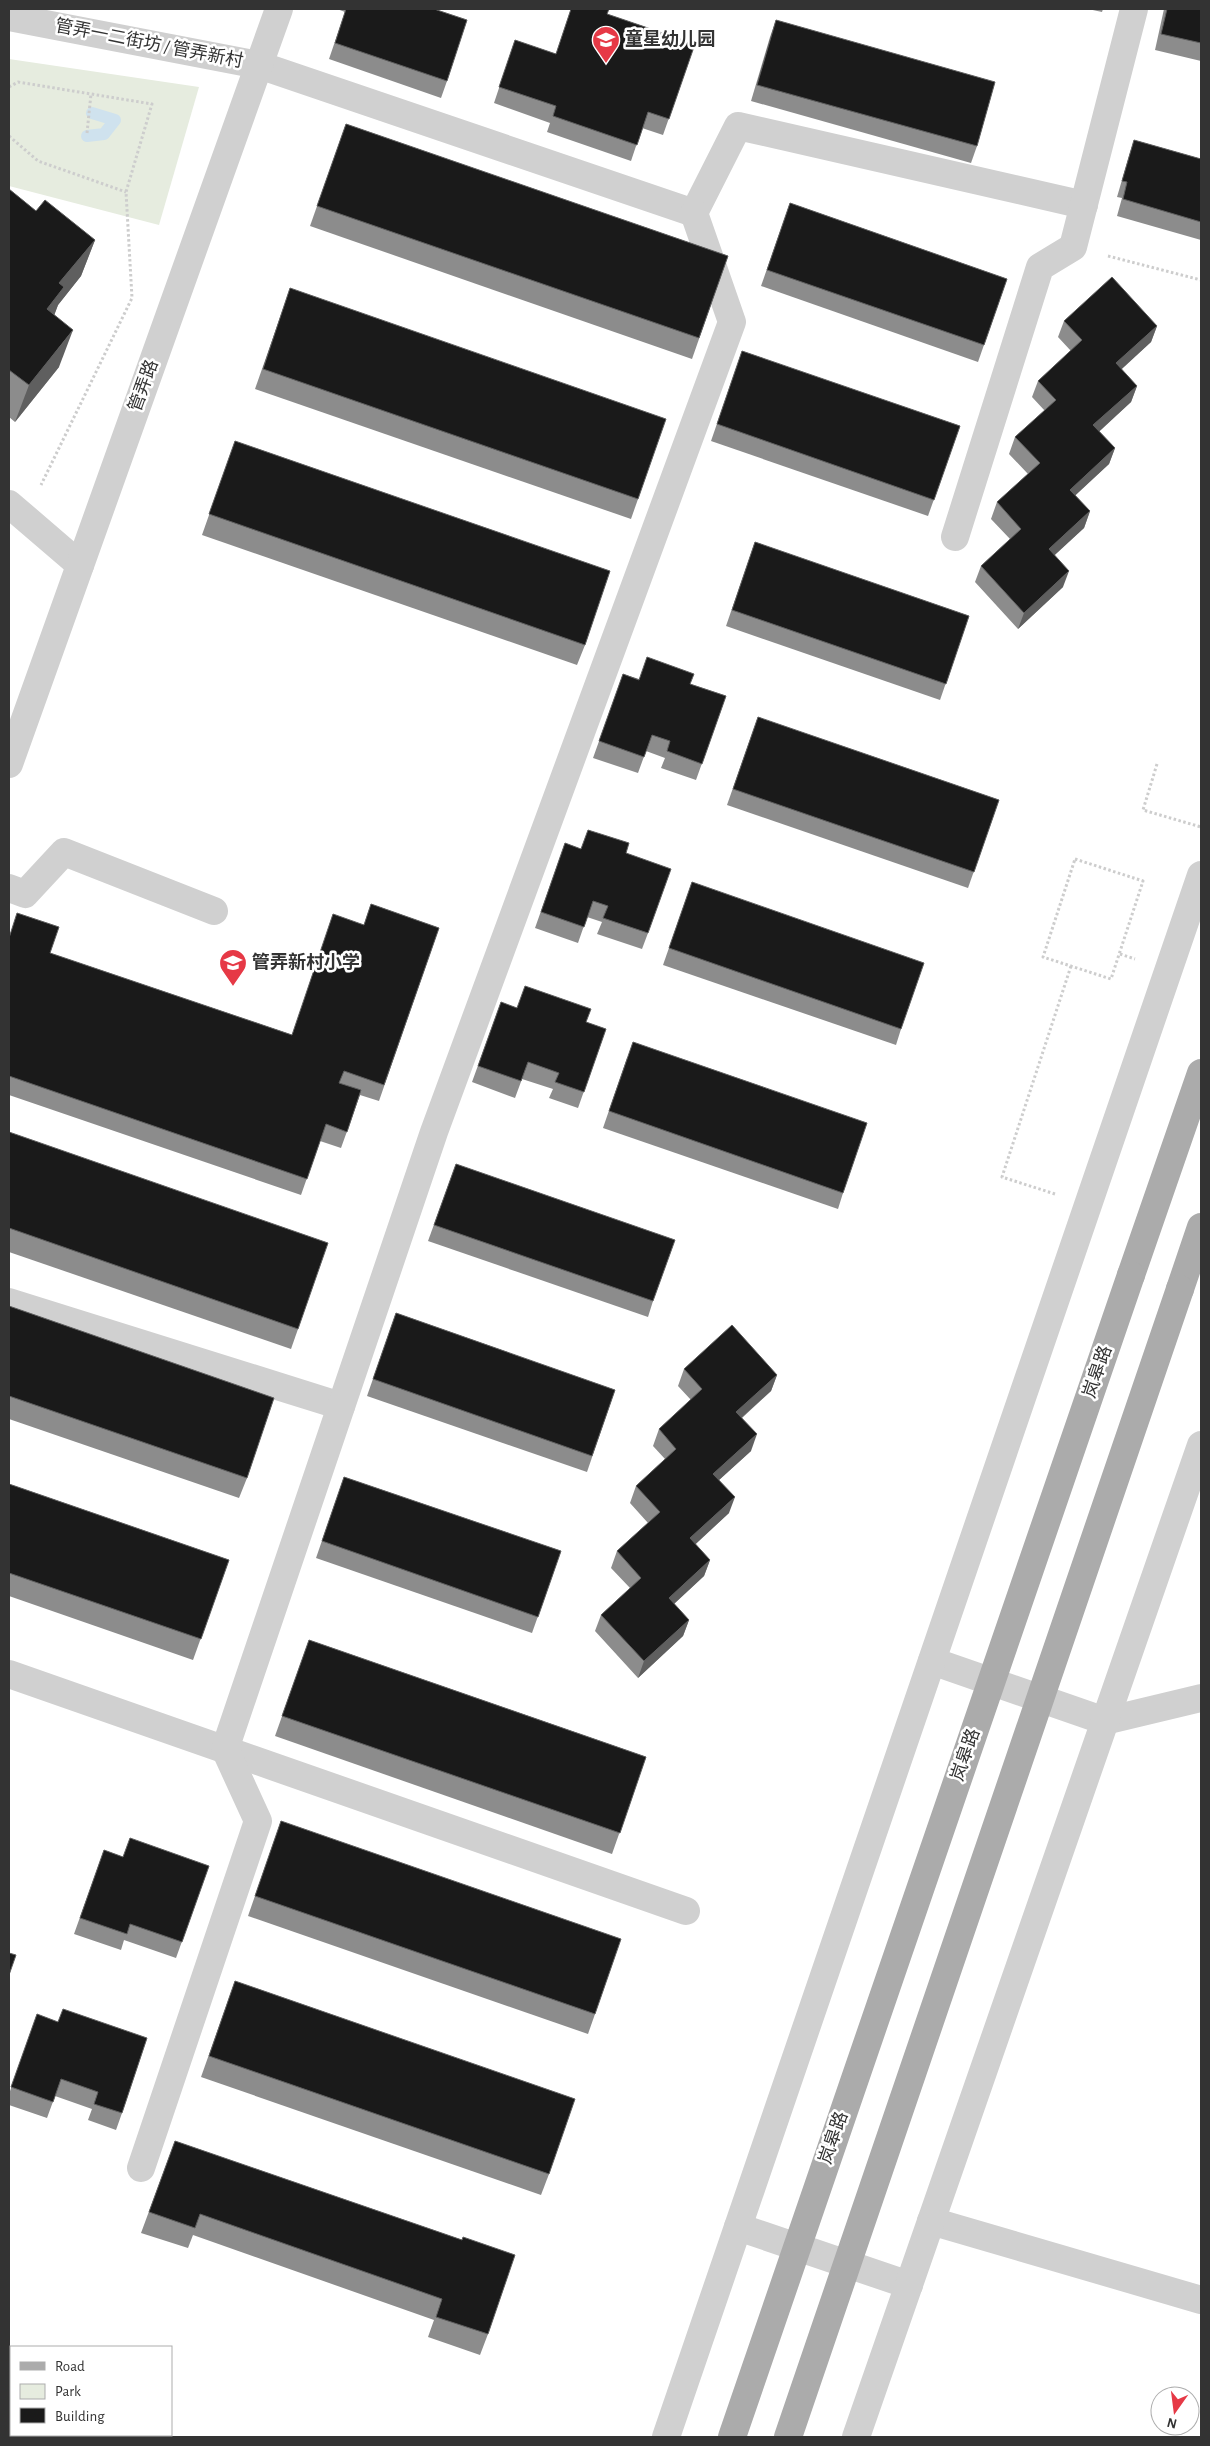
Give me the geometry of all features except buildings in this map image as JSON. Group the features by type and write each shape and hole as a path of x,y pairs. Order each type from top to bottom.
{"main road":[{"name":"岚皋路","path":"732,2437 1201,1073"},
{"path":"788,2437 1201,1227"}],"street":[{"name":"管弄路","path":"9,764 279,9"},
{"path":"955,537 1040,267 1073,247 1134,9"},
{"name":"管弄一二街坊 / 管弄新村","path":"9,17 259,65 694,213"},
{"path":"141,2168 258,1821 225,1749 437,1122 732,322 694,213 738,126 1084,205"},
{"path":"17,512 80,566"},
{"path":"9,888 25,894 64,852 214,911"},
{"path":"666,2437 1201,875"},
{"path":"9,1302 341,1406"},
{"path":"856,2437 1201,1445"},
{"path":"932,1661 1105,1721 1201,1698"},
{"path":"9,1674 686,1910"},
{"path":"931,2221 1201,2300"},
{"path":"738,2227 909,2285"}],"path":[{"path":"9,87 18,82 152,104 126,192 132,298 17,512"},
{"path":"87,134 91,94"},
{"path":"9,136 38,161 126,192"},
{"path":"1073,247 1201,280"},
{"path":"1157,764 1142,810 1201,827"},
{"path":"1075,859 1143,881 1111,979 1071,966 1043,957 1075,859"},
{"path":"1071,966 1002,1177 1088,1205"}],"green space":[{"path":"9,59 199,87 159,225 9,186"}],"waterway":[{"path":"87,136 104,134 115,120 92,113"}],"place":[{"name":"童星幼儿园","path":"606,64"},
{"name":"管弄新村小学","path":"233,987"}]}
